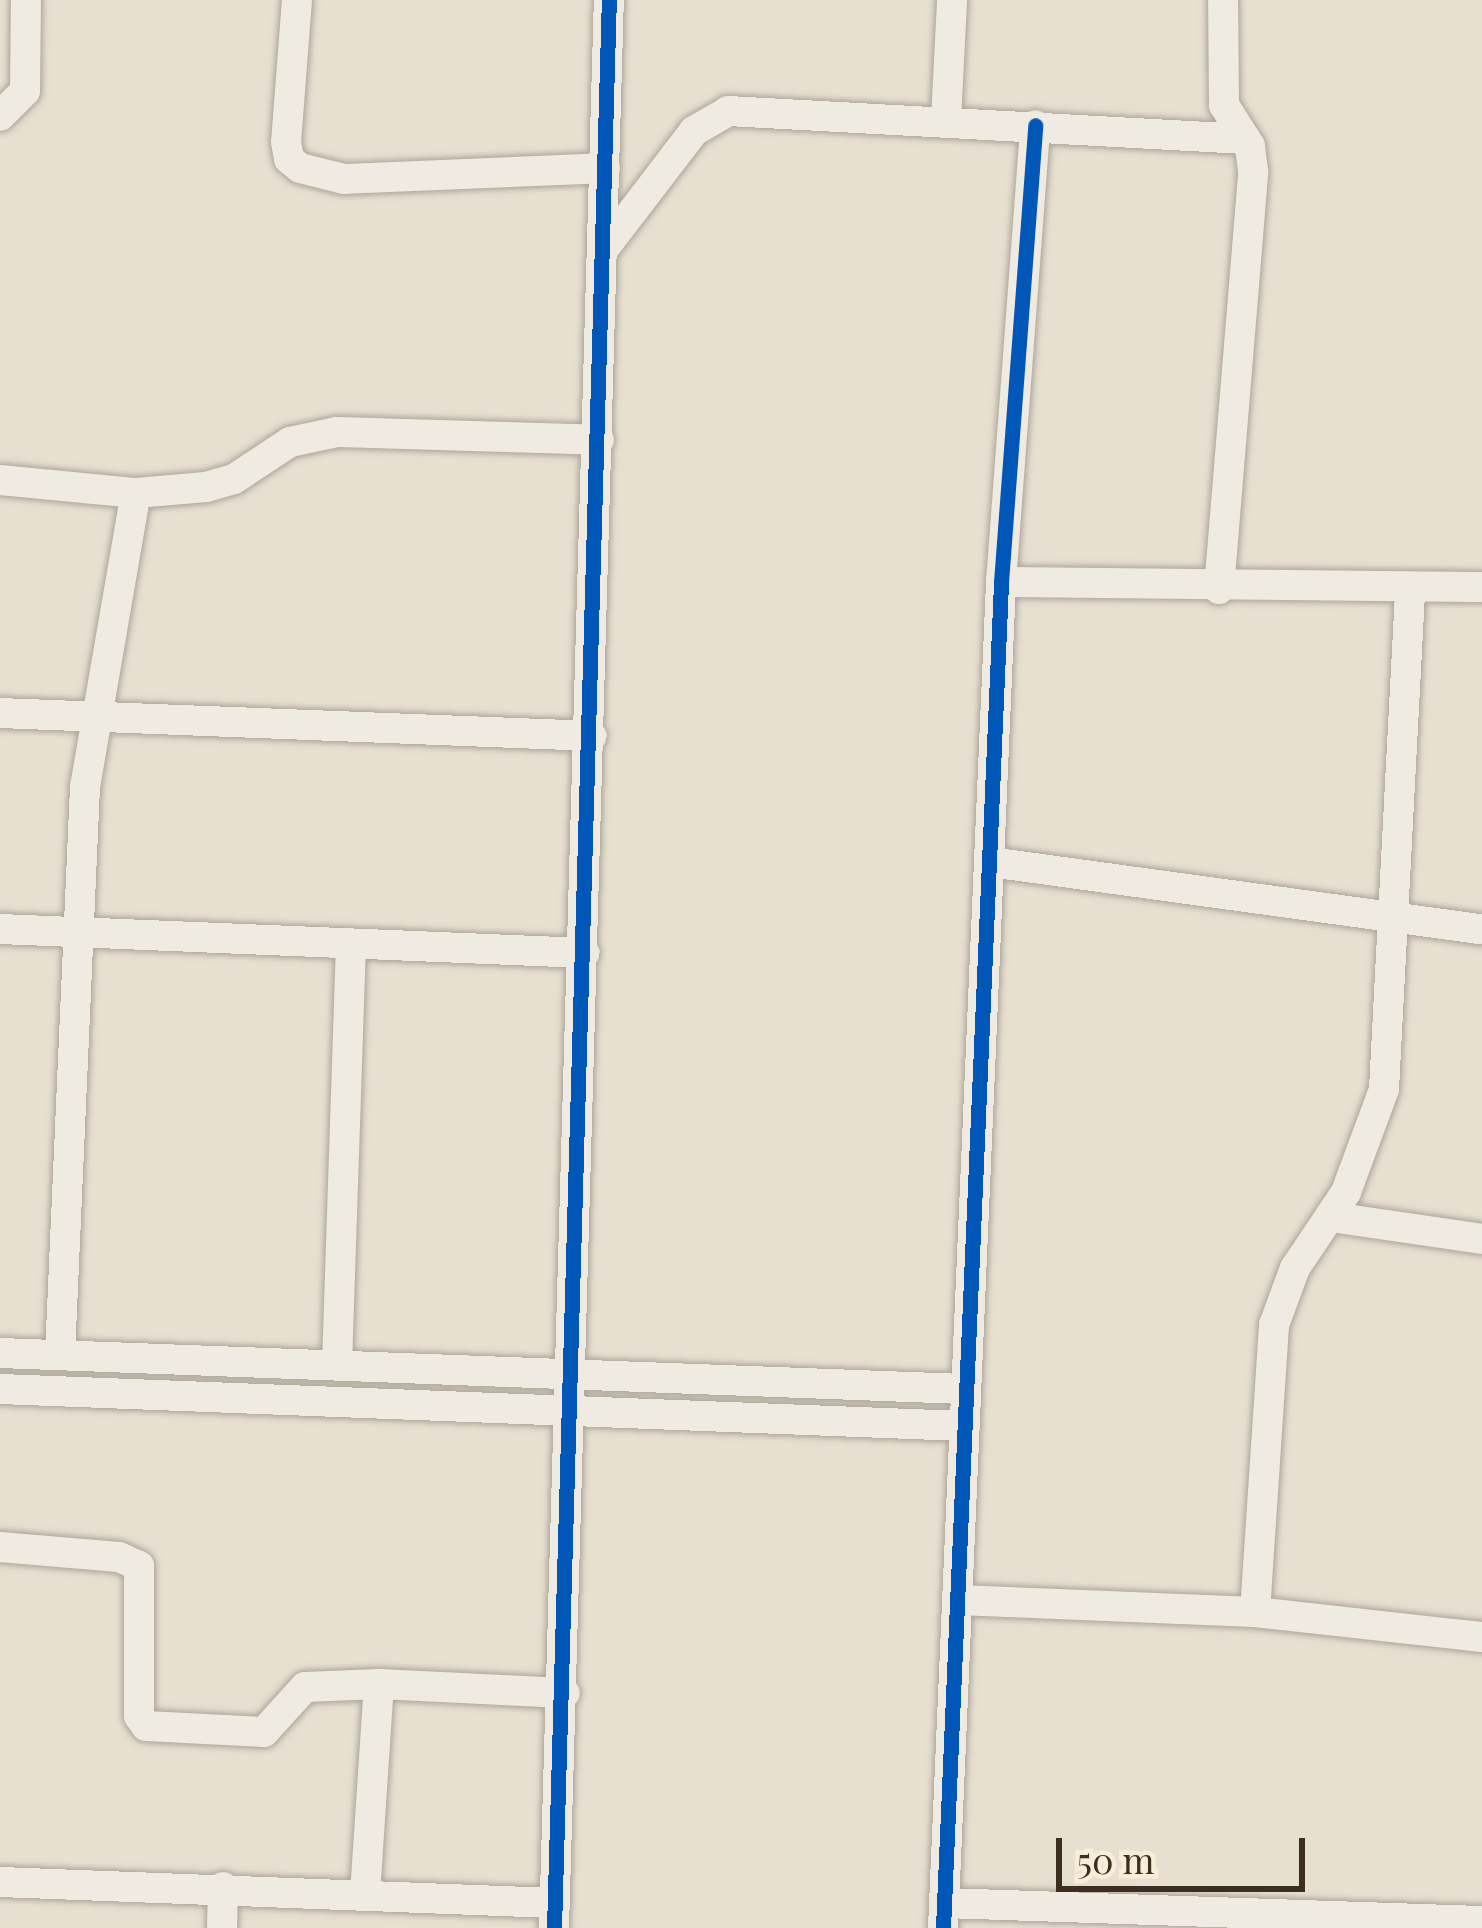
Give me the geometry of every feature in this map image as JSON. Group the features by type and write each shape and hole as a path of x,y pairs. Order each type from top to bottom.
{"street":[{"path":"0,116 25,91 26,0"},
{"path":"297,0 286,142 289,159 301,168 344,179 605,168"},
{"path":"0,1882 365,1894 554,1916 565,1694 609,0"},
{"path":"946,120 952,0"},
{"path":"1219,589 1253,171 1246,139 1224,105 1223,0"},
{"path":"603,250 716,113 946,120 1246,139"},
{"path":"1035,125 1001,582 962,1389 958,1600 943,1916 1482,1921"},
{"path":"0,480 136,493 221,484 290,442 337,432 599,440"},
{"path":"59,1355 73,933 95,712 136,493"},
{"path":"1001,582 1410,591 1482,587"},
{"path":"1256,1612 1274,1325 1295,1268 1333,1217 1384,1089 1410,591"},
{"path":"0,713 95,712 592,736"},
{"path":"990,862 1392,921 1482,929"},
{"path":"0,929 585,953"},
{"path":"337,1365 351,944"},
{"path":"1333,1217 1482,1239"},
{"path":"0,1353 574,1370 962,1389"},
{"path":"0,1389 961,1426"},
{"path":"0,1547 119,1557 139,1566 139,1716 146,1726 264,1732 305,1687 379,1684 565,1694"},
{"path":"958,1600 1256,1612 1482,1637"},
{"path":"365,1894 379,1684"},
{"path":"221,1928 223,1887"}],"cycle path":[{"path":"554,1928 609,0"},
{"path":"943,1928 1001,582 1035,125"}]}
